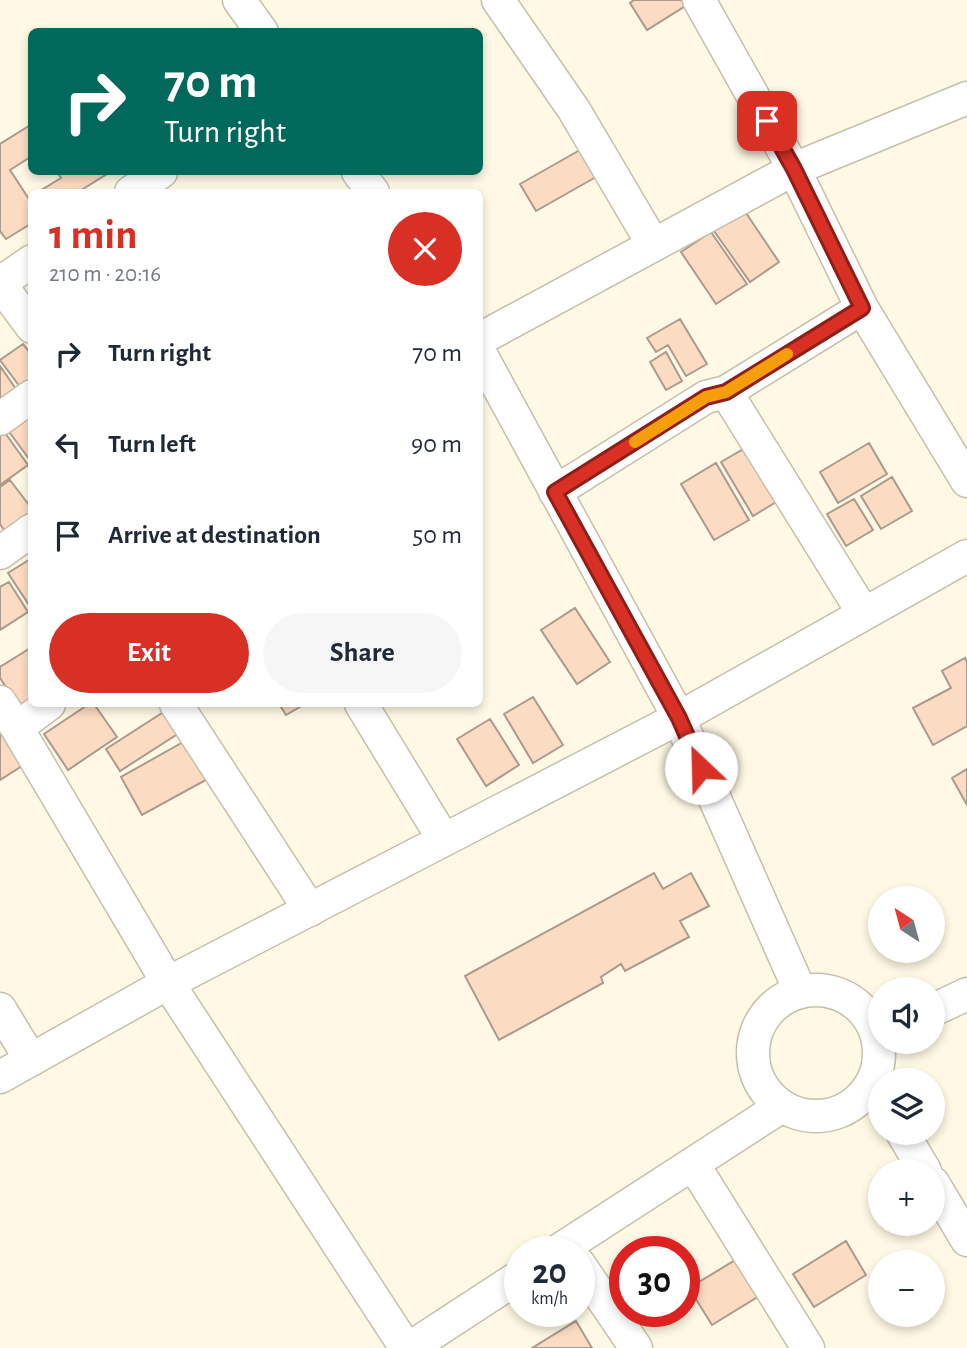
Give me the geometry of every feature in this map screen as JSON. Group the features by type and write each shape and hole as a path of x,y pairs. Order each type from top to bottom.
{"street":[{"path":"239,0 259,28"},
{"path":"498,0 574,110 653,244"},
{"path":"699,0 794,169 862,308 967,481"},
{"path":"483,337 794,169 967,98"},
{"path":"136,189 156,175"},
{"path":"28,264 0,284 28,322"},
{"path":"555,492 706,397 726,392 862,308"},
{"path":"483,368 555,492 679,718 800,991"},
{"path":"726,392 864,614"},
{"path":"0,419 28,399"},
{"path":"0,553 28,533"},
{"path":"0,1077 168,983 679,718 967,556"},
{"path":"0,702 168,983 408,1348 504,1286"},
{"path":"17,728 45,707"},
{"path":"178,707 310,910"},
{"path":"363,707 444,840"},
{"path":"868,1015 847,996 824,989 800,991 776,1003 761,1022 753,1046 755,1070 766,1093 782,1106 809,1116 834,1114 868,1095"},
{"path":"945,1004 967,994"},
{"path":"0,1009 31,1060"},
{"path":"593,1236 693,1164 782,1106"},
{"path":"693,1164 808,1348"},
{"path":"945,1203 967,1240"},
{"path":"595,1290 636,1348"}],"building":[{"path":"634,0 695,0 647,30 630,3"},
{"path":"28,126 28,159 10,170 28,197 28,225 6,239 0,231 0,144"},
{"path":"587,146 603,173 536,211 520,184"},
{"path":"59,175 105,175 83,189 43,189 61,178"},
{"path":"744,210 779,262 750,282 714,231"},
{"path":"711,232 747,284 716,304 681,252"},
{"path":"680,319 707,364 686,376 668,345 656,352 647,338"},
{"path":"23,344 28,350 28,394 26,395 0,360"},
{"path":"666,352 682,381 666,390 650,362"},
{"path":"0,366 23,399 0,416"},
{"path":"28,415 28,458 7,429"},
{"path":"3,430 28,465 0,485 0,433"},
{"path":"764,437 796,490 753,516 721,462"},
{"path":"869,443 887,474 838,503 820,472"},
{"path":"716,463 749,520 714,540 681,484"},
{"path":"892,477 912,511 881,529 861,496"},
{"path":"10,480 28,504 28,517 6,533 0,524 0,487"},
{"path":"854,499 873,530 846,546 827,514"},
{"path":"28,560 28,603 8,573"},
{"path":"9,582 28,612 0,630 0,587"},
{"path":"575,608 610,662 577,684 541,630"},
{"path":"28,650 28,701 19,707 0,678 0,667"},
{"path":"965,658 967,726 933,745 913,708 951,688 942,671"},
{"path":"533,697 563,745 533,763 504,714"},
{"path":"84,707 96,707 117,737 68,770 44,734"},
{"path":"171,707 187,728 120,771 106,749"},
{"path":"281,707 300,707 286,715"},
{"path":"490,719 519,765 486,786 457,739"},
{"path":"0,732 22,766 0,780"},
{"path":"192,737 213,776 142,815 121,777"},
{"path":"967,769 967,805 952,778"},
{"path":"654,873 663,889 691,873 709,906 680,921 689,937 625,971 621,964 601,977 603,983 499,1040 465,976"},
{"path":"846,1241 866,1275 814,1307 793,1274"},
{"path":"742,1256 764,1293 712,1325 700,1306 700,1281"},
{"path":"566,1327 580,1327 592,1348 532,1348"}],"slow traffic":[{"path":"635,442 706,397 726,392 787,354"}],"route":[{"path":"701,768 679,718 555,492 706,397 726,392 862,308 794,169 767,121"}]}
